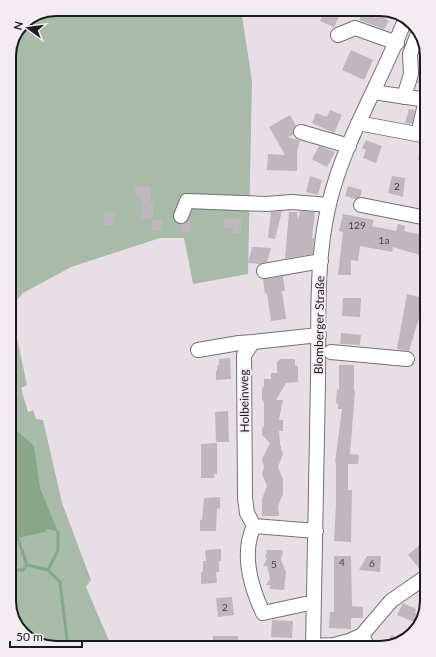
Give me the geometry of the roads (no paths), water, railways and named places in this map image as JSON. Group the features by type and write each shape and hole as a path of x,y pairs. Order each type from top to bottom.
{"street":[{"name":"Blomberger Straße","path":"313,641 321,261 329,205 358,122 397,43 404,24"},
{"path":"338,35 355,28 397,43"},
{"path":"404,97 411,74 410,54 416,39"},
{"path":"373,92 420,99"},
{"path":"358,122 420,135"},
{"path":"301,132 349,146"},
{"path":"181,216 187,201 266,204 292,202 329,205"},
{"path":"362,205 420,217"},
{"path":"264,271 321,261"},
{"path":"198,350 239,343 319,335"},
{"name":"Holbeinweg","path":"254,342 244,355 244,362 245,498 247,513 254,526"},
{"path":"331,352 407,359"},
{"path":"305,604 263,613 253,592 250,577 249,544 254,526 316,531"},
{"path":"366,641 391,601 420,581"}],"waterway":[{"path":"48,570 58,550 58,532"},
{"path":"17,536 27,565 48,570 60,582 67,641"},
{"path":"16,570 23,570 27,565"}]}
